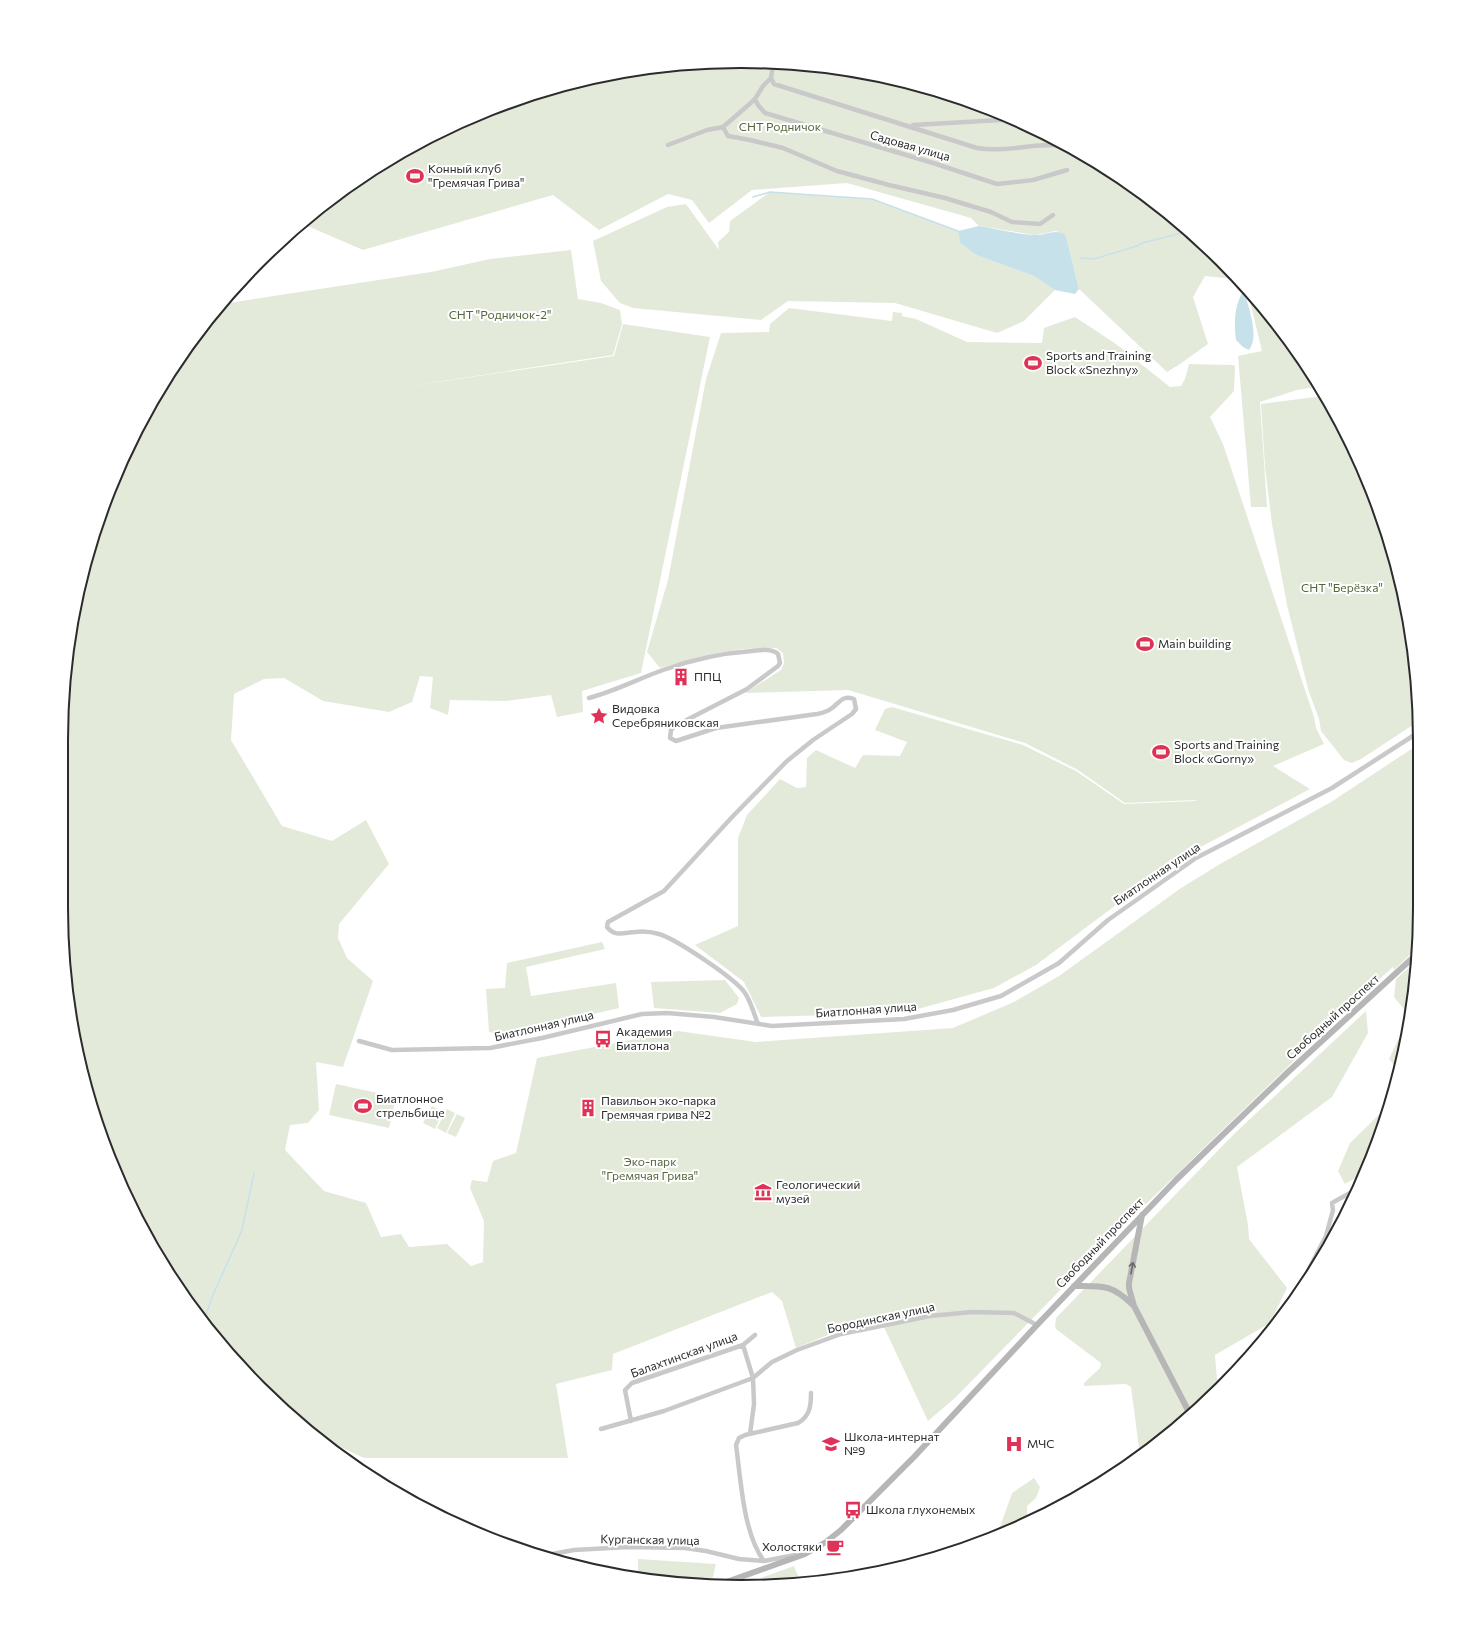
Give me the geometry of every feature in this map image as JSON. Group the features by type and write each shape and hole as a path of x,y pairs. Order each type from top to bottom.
{"main road":[{"name":"Свободный проспект","path":"733,1580 805,1554 826,1542 841,1530 914,1457 1142,1214 1201,1155 1278,1082 1411,959"},
{"path":"1142,1214 1129,1288 1134,1306 1188,1410"},
{"path":"1074,1286 1105,1287 1120,1292 1134,1306"}],"street":[{"path":"773,69 772,78 774,84 985,149 1054,146"},
{"path":"668,145 707,130 723,127 754,99 772,78"},
{"name":"Садовая улица","path":"754,99 765,113 933,163 997,184 1033,180 1067,170"},
{"path":"908,126 1000,120"},
{"path":"723,127 724,132 728,136 783,148 837,171 945,198 991,212 1012,222 1040,224 1053,215"},
{"path":"589,698 683,663 719,655 771,650 778,654 780,663 778,666 747,689 675,726 671,730 670,738 676,741 716,728 817,714 830,710 844,698 848,697 854,699 856,709 852,714 813,740 787,761 734,815 664,891 608,922 607,927 611,932 618,934 636,931 649,932 660,934 679,942 735,981 745,993 758,1024"},
{"name":"Биатлонная улица","path":"359,1041 392,1050 490,1048 648,1014 667,1013 714,1017 772,1026 904,1019 953,1010 1001,996 1059,962 1108,920 1196,858 1332,788 1413,736"},
{"path":"1316,1255 1326,1236 1333,1210 1332,1203 1349,1194"},
{"name":"Бородинская улица","path":"601,1429 664,1411 753,1378 772,1362 797,1350 841,1334 930,1316 972,1312 1014,1314 1037,1325"},
{"name":"Балахтинская улица","path":"631,1421 625,1390 632,1383 743,1345 755,1335"},
{"path":"743,1345 753,1378 754,1404 750,1434"},
{"path":"764,1561 758,1553 748,1524 736,1445 739,1438 798,1423 804,1420 810,1410 811,1393"},
{"name":"Курганская улица","path":"555,1553 579,1549 628,1547 664,1548 706,1551 739,1559 764,1561 805,1554"}],"green space":[{"name":"СНТ Родничок","path":"697,69 784,69 872,81 915,91 998,119 1038,137 1077,158 1114,181 1150,207 1184,235 1229,278 1205,276 1193,297 1208,344 1167,372 1079,289 1066,236 1056,231 1035,235 979,226 971,218 847,183 752,190 709,223 692,200 668,194 599,230 553,195 363,250 308,226 367,181 404,158 443,137 483,119 566,91 609,81"},
{"path":"770,192 872,199 958,231 960,243 976,255 1034,276 1055,290 1024,321 997,333 895,303 788,301 761,320 633,308 620,303 601,281 593,241 667,207 686,204 719,250 718,242 729,232 730,221"},
{"path":"571,250 578,299 601,303 620,310 622,324 613,355 397,388 614,356 623,324 710,337 641,673 582,691 583,712 557,717 551,695 506,701 450,700 448,715 430,708 433,677 420,676 412,702 389,712 323,701 284,678 264,679 234,694 231,740 282,826 332,841 366,820 389,864 339,924 338,938 347,958 373,981 343,1067 316,1062 319,1110 308,1123 290,1125 285,1150 324,1191 366,1203 381,1237 401,1234 409,1247 447,1244 471,1266 483,1262 484,1221 470,1188 472,1180 487,1182 493,1161 516,1153 537,1058 678,1031 756,1042 953,1028 1014,1002 1059,976 1181,888 1220,864 1331,802 1413,748 1412,953 1394,970 1393,967 1365,992 1111,1238 955,1398 928,1421 882,1323 835,1332 796,1348 782,1301 772,1292 613,1354 612,1370 556,1384 568,1458 364,1458 337,1445 297,1413 265,1383 235,1351 207,1317 181,1281 158,1244 137,1205 119,1165 91,1082 81,1039 74,995 69,951 68,740 69,697 81,609 91,566 119,483 137,443 158,404 181,367 207,331 230,303 431,272 490,259"},
{"path":"1250,302 1274,331 1313,388 1297,390 1260,402 1267,507 1251,507 1238,356 1262,351"},
{"path":"789,308 892,321 893,312 902,313 902,316 916,319 967,342 1042,343 1044,328 1075,317 1116,344 1170,387 1181,386 1185,379 1189,364 1235,366 1234,391 1210,417 1223,444 1314,717 1316,728 1324,744 1273,766 1310,789 1176,860 1036,965 994,988 903,1013 761,1017 744,982 695,945 738,926 738,838 747,815 780,779 797,788 806,787 807,758 816,750 855,768 863,755 900,756 907,742 875,730 885,709 892,707 1023,745 1076,771 1124,804 1196,800 1125,803 1078,770 1025,743 848,690 745,693 781,670 784,663 783,653 776,648 743,649 707,655 660,668 647,652 668,580 706,379 721,333 769,332 770,324"},
{"name":"СНТ \"Берёзка\"","path":"1318,397 1344,443 1362,483 1390,566 1400,609 1407,653 1412,697 1413,725 1361,759 1352,763 1344,760 1321,731 1319,719 1308,689 1287,605 1272,524 1265,467 1261,404"},
{"path":"602,942 605,949 526,967 531,996 616,983 619,1008 505,1035 489,1032 486,989 505,988 507,963"},
{"path":"1410,966 1404,1012 1404,1009 1394,997 1396,979"},
{"path":"725,980 739,998 737,1004 720,1013 654,1008 651,982"},
{"path":"1366,1011 1368,1033 1332,1097 1237,1167 1248,1225 1249,1239 1287,1288 1271,1320 1268,1324 1215,1355 1218,1381 1184,1413 1139,1449 1131,1387 1126,1384 1084,1386 1084,1383 1100,1368 1101,1363 1056,1329 1056,1318 1234,1134"},
{"path":"1401,1034 1394,1065 1389,1059"},
{"name":"Биатлонное стрельбище","path":"336,1084 396,1097 389,1128 329,1115"},
{"path":"432,1106 443,1112 435,1129 423,1123"},
{"path":"447,1109 455,1113 446,1133 437,1128"},
{"path":"457,1114 465,1118 456,1137 447,1133"},
{"path":"1380,1114 1356,1178 1345,1184 1338,1171 1350,1143"},
{"path":"1034,1478 1040,1487 1036,1498 1027,1506 1027,1516 997,1529 1000,1527 1012,1493"},
{"path":"638,1559 716,1564 713,1577 708,1579 638,1572"},
{"path":"794,1566 799,1577 784,1579 756,1580"}],"water":[{"path":"979,226 1013,233 1038,235 1055,232 1062,233 1066,236 1079,289 1075,294 1055,290 1034,276 976,255 960,243 958,231"},
{"path":"1242,293 1246,297 1252,321 1253,337 1249,350 1243,347 1236,340 1235,334 1238,301"}],"waterway":[{"path":"753,197 770,192 872,199 958,231"},
{"path":"1081,258 1094,259 1137,246 1142,243 1182,233"},
{"path":"206,1315 213,1295 242,1230 254,1173"}],"place":[{"name":"Конный клуб \"Гремячая Грива\"","path":"415,176"},
{"name":"Sports and Training Block «Snezhny»","path":"1033,363"},
{"name":"Main building","path":"1145,644"},
{"name":"ППЦ","path":"681,677"},
{"name":"Видовка Серебряниковская","path":"599,716"},
{"name":"Sports and Training Block «Gorny»","path":"1161,752"},
{"name":"Академия Биатлона","path":"603,1039"},
{"name":"Биатлонное стрельбище","path":"363,1106"},
{"name":"Павильон эко-парка Гремячая грива №2","path":"588,1108"},
{"name":"Геологический музей","path":"763,1192"},
{"name":"Школа-интернат №9","path":"831,1444"},
{"name":"МЧС","path":"1014,1444"},
{"name":"Школа глухонемых","path":"853,1510"},
{"name":"Холостяки","path":"835,1547"}],"park label":[{"name":"СНТ \"Родничок-2\"","path":"500,315"},
{"name":"Эко-парк \"Гремячая Грива\"","path":"650,1169"}]}
